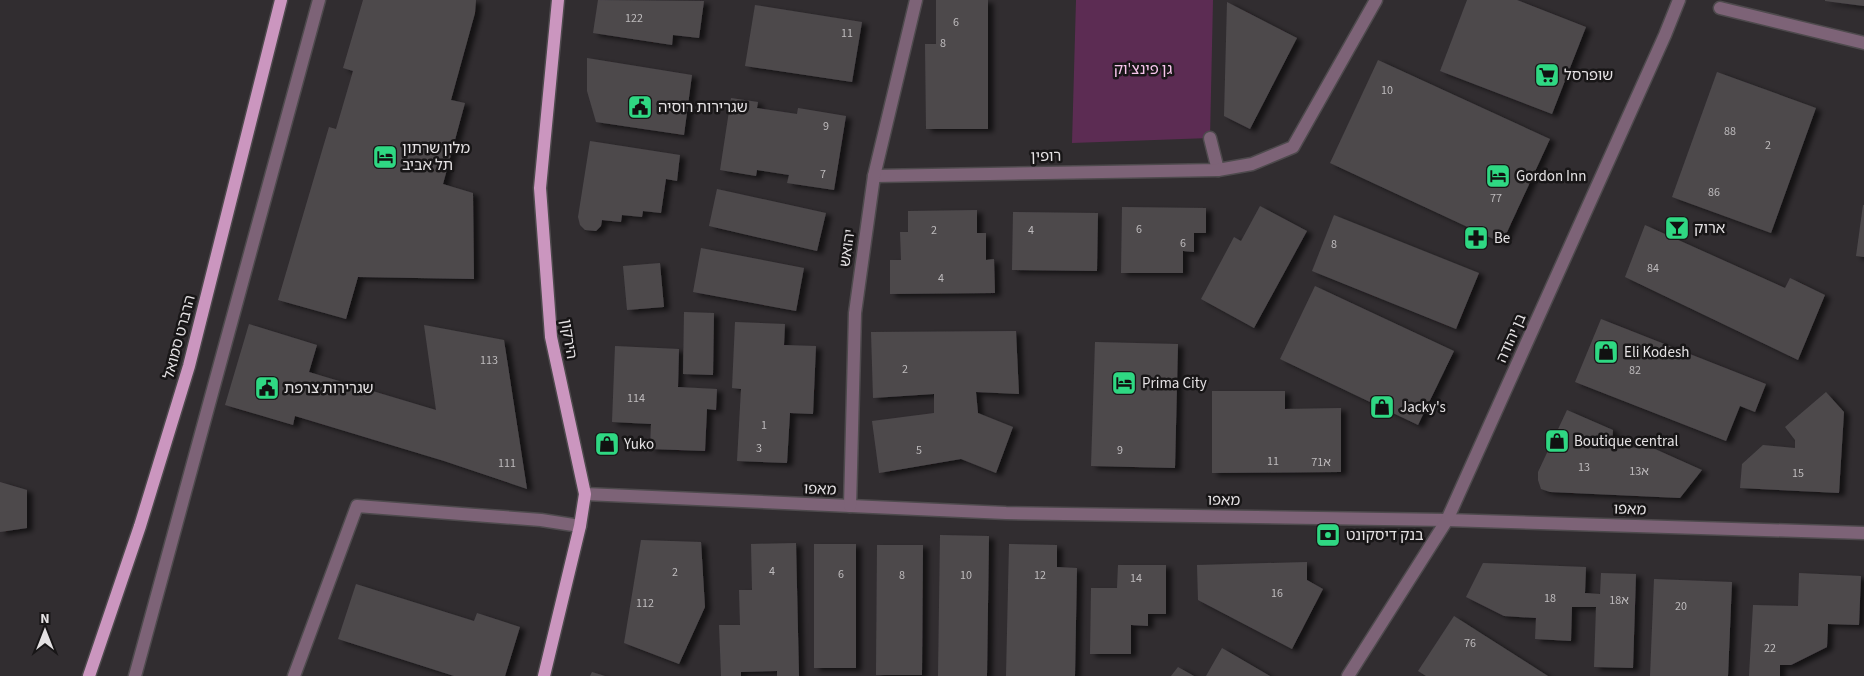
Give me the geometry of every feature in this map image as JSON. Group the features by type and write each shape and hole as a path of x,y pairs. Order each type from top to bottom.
{"main road":[{"name":"הרברט סמואל","path":"89,676 140,526 189,366 281,0"},
{"name":"הירקון","path":"544,676 580,526 585,494 551,337 540,188 558,0"}],"street":[{"path":"135,676 319,0"},
{"name":"יהואש","path":"850,506 855,312 874,176 916,0"},
{"name":"רופין","path":"874,176 1218,170 1252,164 1293,146 1376,0"},
{"name":"בן יהודה","path":"1348,676 1447,520 1679,0"},
{"path":"1720,8 1864,43"},
{"path":"1210,138 1218,170"},
{"name":"מאפו","path":"585,494 1006,513 1447,520 1864,533"},
{"path":"294,676 356,506 540,520 580,526"}],"green space":[{"name":"גן פינצ'וק","path":"1076,0 1213,0 1210,138 1072,143"}],"building":[{"path":"363,0 476,0 475,13 451,100 465,103 443,184 473,193 474,279 358,277 346,319 278,300 329,127 336,129 353,71 343,68"},
{"path":"598,0 704,1 699,38 673,35 672,45 593,33"},
{"path":"936,0 988,0 988,129 926,129 925,44 936,44"},
{"path":"1467,0 1517,0 1586,27 1552,114 1440,71"},
{"path":"1864,0 1864,6 1825,1"},
{"path":"1227,2 1297,38 1250,129 1224,116"},
{"path":"755,5 862,22 852,82 745,66"},
{"name":"שגרירות רוסיה","path":"587,58 692,75 684,135 596,122 587,91"},
{"path":"1378,60 1550,139 1502,243 1330,163"},
{"path":"1717,72 1816,108 1771,233 1672,197"},
{"path":"731,98 758,102 757,108 797,114 798,108 846,116 834,190 787,183 789,175 757,170 756,176 720,170"},
{"path":"590,141 680,155 677,181 666,179 661,213 643,211 642,217 622,215 621,222 602,220 601,226 596,231 585,230 580,225 578,217"},
{"path":"717,189 826,213 817,251 709,226"},
{"path":"1864,205 1864,257 1856,256"},
{"path":"1260,206 1307,231 1254,328 1201,299 1234,237 1241,241"},
{"path":"1122,207 1206,208 1206,233 1194,233 1194,252 1183,251 1183,273 1121,273"},
{"path":"977,210 977,233 986,233 986,260 994,259 995,293 890,294 890,260 901,260 900,232 908,232 908,211"},
{"path":"1013,212 1098,213 1097,271 1012,270"},
{"path":"1334,215 1479,273 1456,329 1312,271"},
{"path":"1645,225 1785,288 1790,278 1825,295 1798,360 1625,277"},
{"path":"701,248 804,268 796,311 693,292"},
{"path":"660,263 664,307 627,310 623,266"},
{"path":"1315,286 1454,351 1418,425 1280,359"},
{"path":"684,312 714,313 713,375 683,374"},
{"path":"1601,319 1766,384 1755,412 1740,406 1726,441 1575,382"},
{"path":"735,322 785,324 784,345 816,346 813,414 790,413 787,463 737,461 741,389 732,388"},
{"path":"249,324 317,345 309,372 436,410 424,325 504,340 527,489 444,461 295,416 293,425 225,405"},
{"path":"1016,331 1019,394 976,392 978,413 1013,427 996,473 961,459 879,473 872,421 934,413 934,394 873,398 871,332"},
{"path":"1095,342 1178,344 1175,468 1091,466"},
{"path":"615,346 679,349 678,387 717,389 716,410 707,409 705,451 650,449 651,424 612,422"},
{"path":"1212,391 1285,391 1285,409 1341,408 1341,472 1212,473"},
{"path":"1826,392 1844,412 1839,493 1740,488 1742,464 1763,445 1795,448 1795,440 1785,427"},
{"path":"1567,410 1613,430 1612,446 1655,449 1702,470 1680,498 1550,492 1541,489 1538,472"},
{"path":"0,482 27,490 27,528 0,532"},
{"path":"940,535 989,536 987,676 938,676"},
{"path":"641,540 701,542 705,607 679,664 624,643"},
{"path":"796,543 799,676 777,676 777,671 741,672 741,676 721,676 719,625 740,625 739,590 752,590 751,544"},
{"path":"814,544 856,544 856,668 814,668"},
{"path":"1009,544 1057,545 1057,567 1077,568 1075,676 1006,676"},
{"path":"877,545 923,545 922,675 876,675"},
{"path":"1307,562 1307,580 1323,589 1292,649 1198,600 1197,565"},
{"path":"1483,563 1586,567 1585,593 1600,594 1601,573 1636,574 1633,668 1594,667 1596,607 1572,607 1571,641 1535,639 1536,618 1504,616 1466,597"},
{"path":"1118,565 1166,565 1166,614 1148,614 1148,626 1131,625 1131,654 1090,654 1091,588 1117,588"},
{"path":"1799,573 1861,576 1859,625 1828,624 1827,647 1791,665 1780,665 1780,676 1749,676 1753,605 1798,606"},
{"path":"1654,579 1732,582 1728,676 1650,676"},
{"path":"356,584 474,621 477,613 520,627 505,676 454,676 338,639"},
{"path":"1454,616 1548,676 1426,676 1418,671"},
{"path":"1222,648 1270,676 1206,676"},
{"path":"1178,667 1194,676 1171,676"},
{"path":"592,672 605,676 590,676"}],"place":[{"name":"שופרסל","path":"1547,75"},
{"name":"שגרירות רוסיה","path":"640,107"},
{"name":"מלון שרתון תל אביב","path":"385,157"},
{"name":"Gordon Inn","path":"1498,176"},
{"name":"ארוק","path":"1677,228"},
{"name":"Be","path":"1476,238"},
{"name":"Eli Kodesh","path":"1606,352"},
{"name":"Prima City","path":"1124,383"},
{"name":"שגרירות צרפת","path":"267,388"},
{"name":"Jacky's","path":"1382,407"},
{"name":"Boutique central","path":"1557,441"},
{"name":"Yuko","path":"607,444"},
{"name":"בנק דיסקונט","path":"1328,535"}]}
